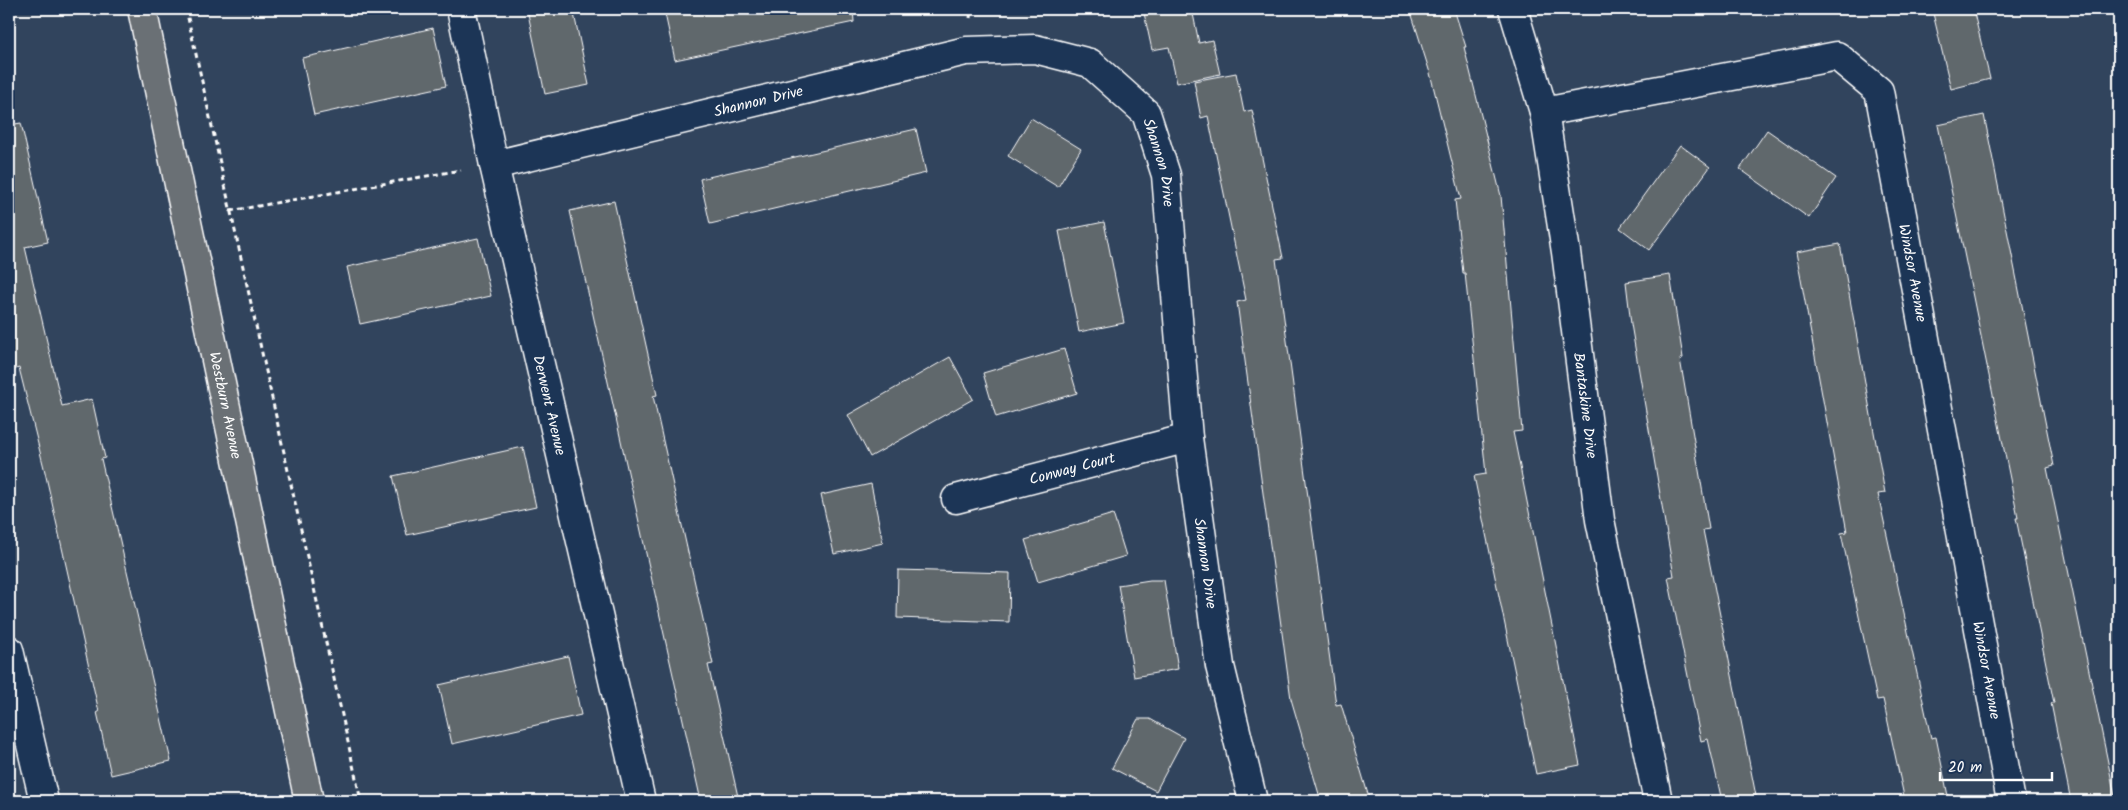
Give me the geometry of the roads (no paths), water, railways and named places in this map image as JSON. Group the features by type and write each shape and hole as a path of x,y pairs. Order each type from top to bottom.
{"main road":[{"name":"Westburn Avenue","path":"142,9 309,801"}],"street":[{"name":"Derwent Avenue","path":"462,9 494,165 641,801"},
{"name":"Bantaskine Drive","path":"1513,9 1544,112 1567,262 1600,520 1658,801"},
{"name":"Shannon Drive","path":"494,165 966,51 1035,49 1090,64 1146,112 1166,175 1188,438 1220,666 1253,801"},
{"name":"Windsor Avenue","path":"1544,112 1837,56 1879,91 2011,801"},
{"name":"Conway Court","path":"956,499 1188,438"},
{"path":"9,650 44,801"}]}
